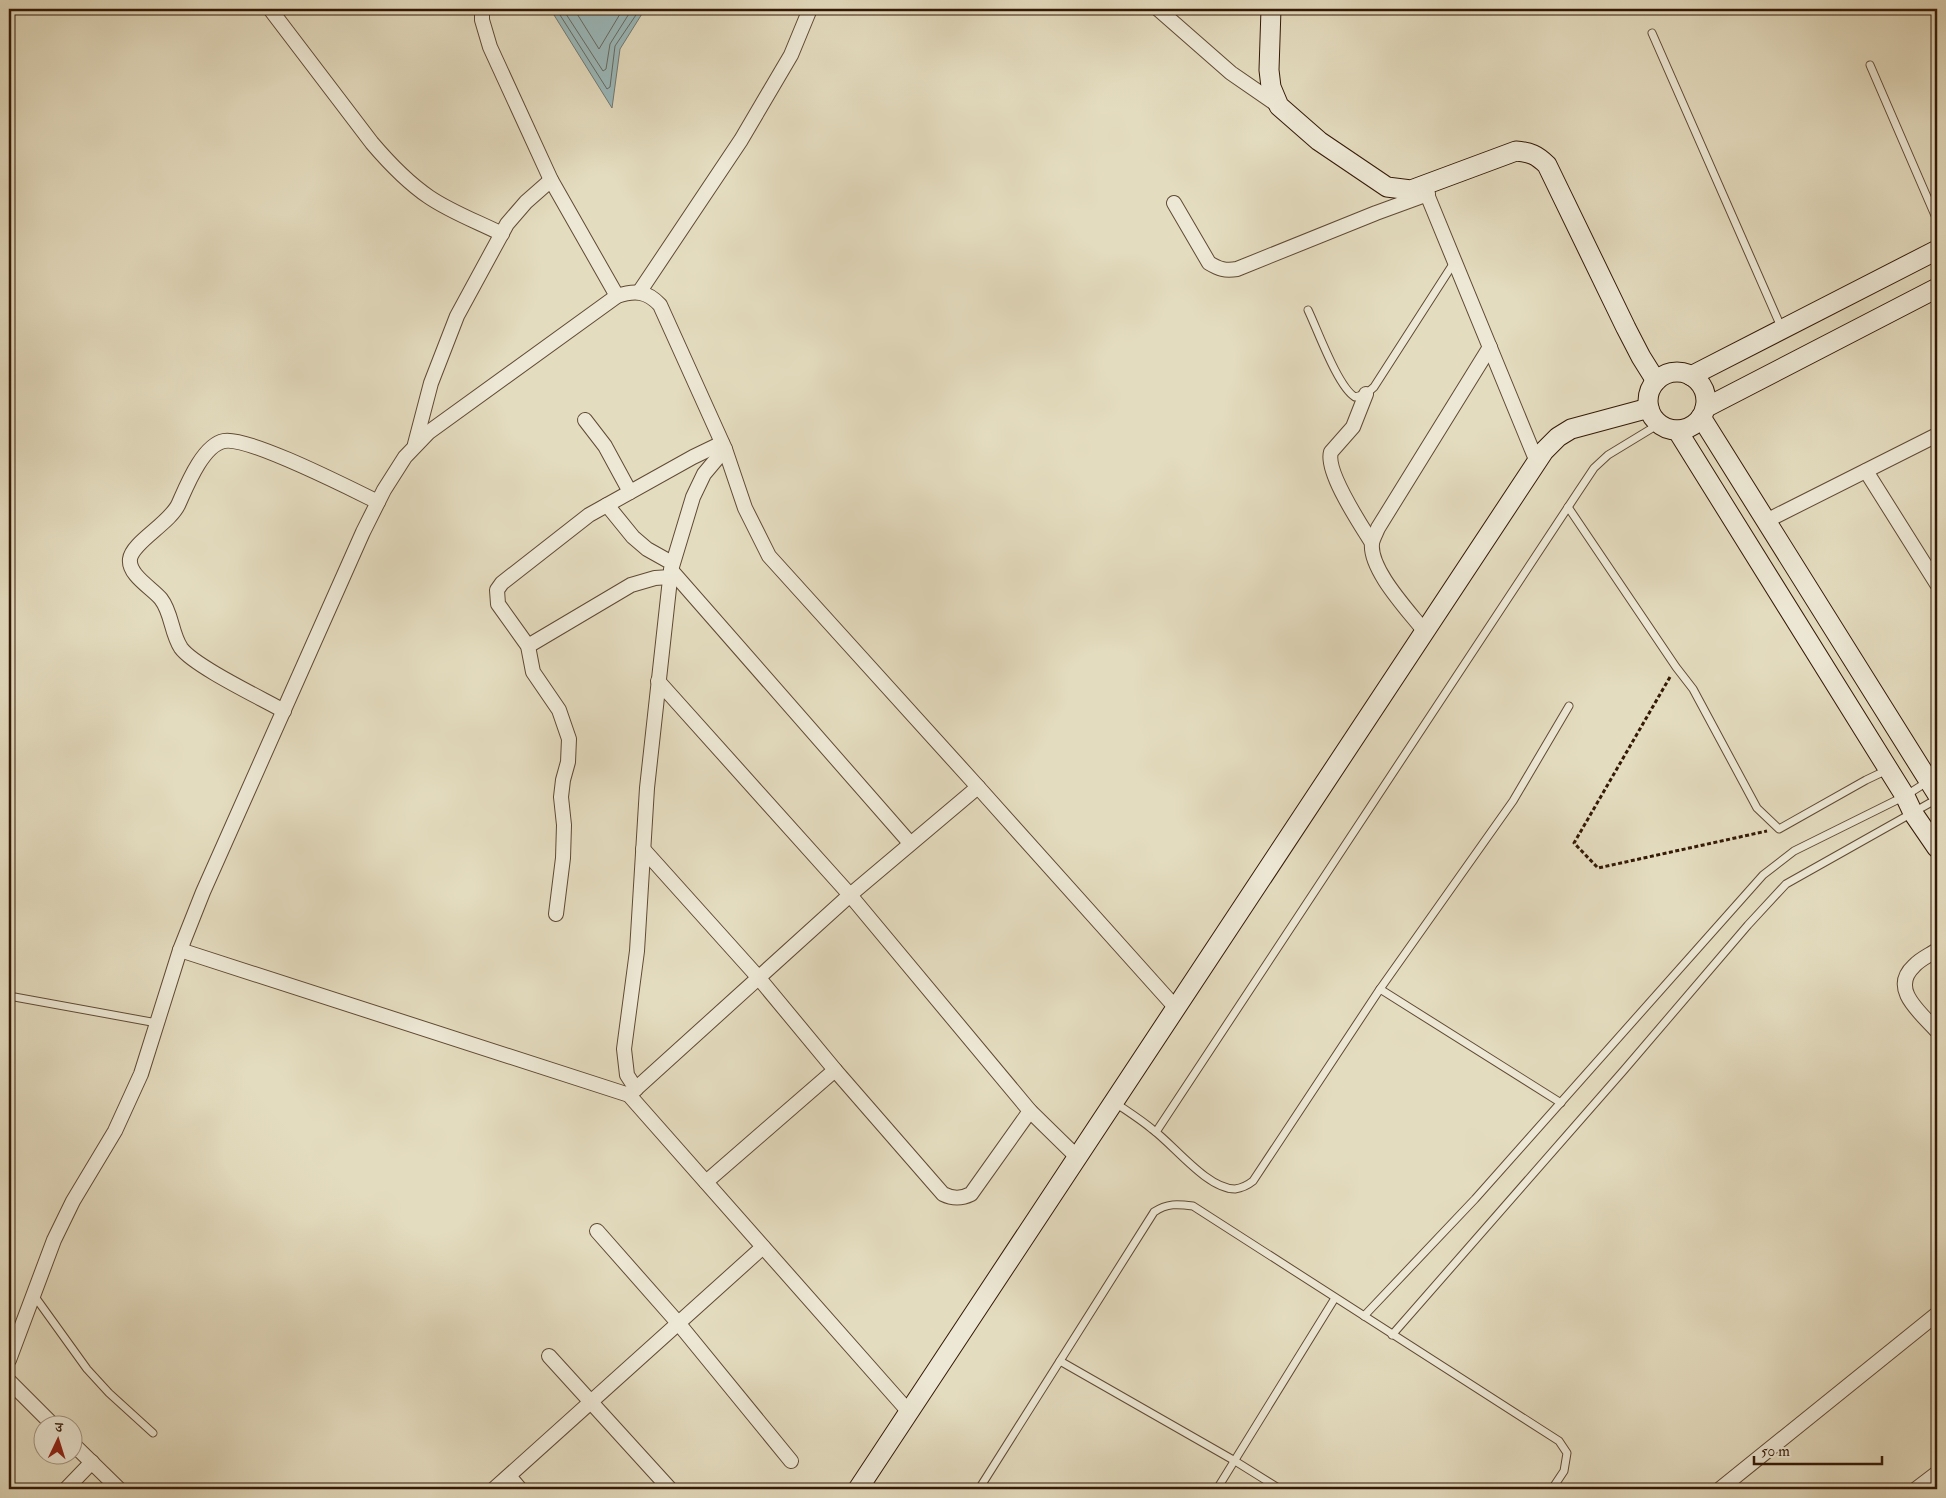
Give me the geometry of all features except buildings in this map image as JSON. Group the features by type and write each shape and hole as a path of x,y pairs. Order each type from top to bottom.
{"street":[{"path":"270,9 389,163 411,184 430,198 502,234"},
{"path":"482,9 482,20 490,47 551,180 617,296"},
{"path":"640,292 741,140 791,55 810,9"},
{"path":"1158,9 1231,73 1279,106 1320,142 1387,187 1426,190"},
{"path":"1271,9 1269,70 1271,87 1279,106"},
{"path":"1174,203 1209,263 1218,269 1229,271 1376,212 1516,151 1528,152 1538,156 1548,165 1626,328 1641,358 1656,381"},
{"path":"414,448 431,383 457,316 507,224 526,202 551,180"},
{"path":"1426,190 1537,462"},
{"path":"1691,376 1937,250"},
{"path":"1703,413 1937,288"},
{"path":"9,1360 54,1240 73,1201 115,1131 131,1099 141,1074 180,950 203,892 378,502 406,457 429,432 617,296 628,292 640,292 653,297 660,305 724,446 745,508 768,556 978,786 1176,1008"},
{"path":"1372,543 1378,528 1490,347"},
{"path":"1673,372 1691,376 1699,382 1704,390 1706,399 1703,413 1695,424 1678,430 1659,424 1652,417 1648,398 1651,388 1656,381 1664,375 1673,372"},
{"path":"1366,394 1353,427 1331,452 1329,457 1339,488 1372,543 1374,559 1383,576 1425,632"},
{"path":"858,1489 1544,451 1558,437 1571,429 1649,408"},
{"path":"1703,413 1766,521 1933,787"},
{"path":"585,420 605,446 630,492"},
{"path":"1678,430 1905,796 1913,813 1937,848"},
{"path":"1766,521 1937,435"},
{"path":"284,711 220,676 192,659 182,650 175,638 163,600 134,572 130,564 132,553 170,517 178,507 196,467 216,444 224,440 232,440 264,450 378,502"},
{"path":"556,914 563,858 564,826 561,798 568,762 569,739 559,710 533,672 528,646 498,604 498,590 502,583 589,515 630,492 724,446"},
{"path":"724,446 704,474 693,497 671,570 647,788 637,951 624,1049 627,1074 632,1092 706,1182 909,1412"},
{"path":"1866,471 1937,584"},
{"path":"607,504 633,537 671,570 910,843"},
{"path":"528,646 631,585 655,578 671,570"},
{"path":"658,681 850,895 1030,1111 1077,1157"},
{"path":"632,1092 850,895 978,786"},
{"path":"643,849 758,977 942,1194 951,1198 964,1198 971,1194 1030,1111"},
{"path":"180,950 632,1092"},
{"path":"1937,950 1915,964 1906,974 1903,984 1907,996 1937,1031"},
{"path":"706,1182 835,1070"},
{"path":"597,1231 678,1324 791,1461"},
{"path":"494,1489 763,1248"},
{"path":"1720,1489 1937,1314"},
{"path":"549,1356 670,1489"},
{"path":"9,1381 44,1416"},
{"path":"82,1452 120,1489"},
{"path":"66,1489 92,1462"},
{"path":"1916,1489 1937,1473"},
{"path":"509,1476 520,1489"}],"lane":[{"path":"1652,33 1782,329"},
{"path":"1870,66 1937,220"},
{"path":"1308,310 1341,381 1349,394 1356,398 1366,394 1374,386 1455,261"},
{"path":"1156,1132 1594,468 1608,455 1659,424"},
{"path":"1568,507 1676,667 1693,689 1757,808 1780,829 1866,780 1888,770"},
{"path":"1114,1102 1156,1132 1208,1179 1222,1186 1235,1189 1246,1186 1253,1181 1380,989 1513,801 1569,706"},
{"path":"1364,1316 1475,1199 1764,875 1794,851 1905,796 1933,787"},
{"path":"1392,1335 1748,925 1786,884 1937,799"},
{"path":"1380,989 1561,1104"},
{"path":"9,996 157,1023"},
{"path":"979,1489 1154,1212 1163,1206 1177,1203 1193,1206 1559,1442 1567,1453 1564,1471 1552,1489"},
{"path":"33,1294 87,1369 109,1393 153,1433"},
{"path":"1217,1489 1336,1298"},
{"path":"1060,1361 1235,1461 1280,1489"}],"path":[{"path":"1676,667 1574,843 1598,868 1780,829"}],"water":[{"path":"555,9 645,9 620,49 612,108 554,15"}]}
